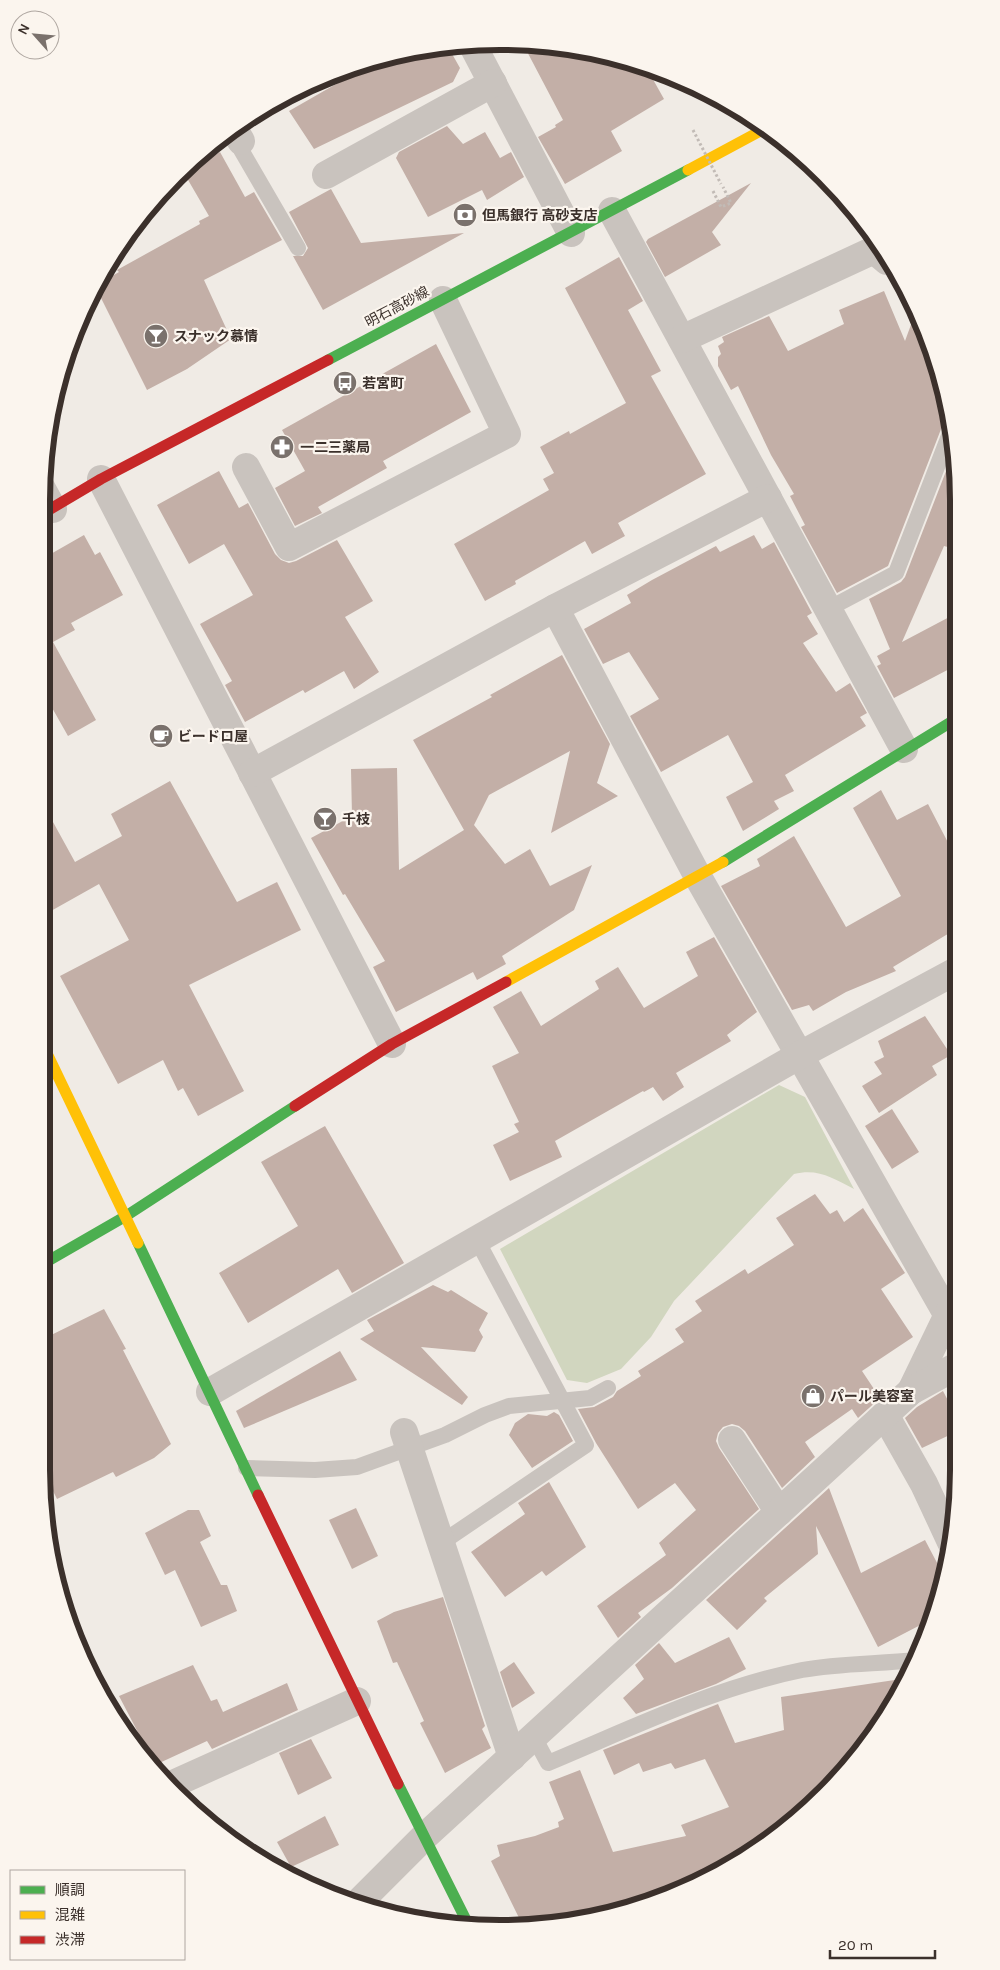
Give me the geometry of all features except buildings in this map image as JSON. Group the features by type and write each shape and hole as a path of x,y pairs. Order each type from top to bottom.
{"street":[{"path":"476,51 571,232"},
{"path":"326,175 493,83"},
{"name":"明石高砂線","path":"50,502 101,479 612,211 754,129"},
{"path":"612,211 904,749"},
{"path":"682,339 874,250"},
{"path":"246,467 289,547 507,434 443,300"},
{"path":"101,479 392,1044"},
{"path":"252,773 555,608 768,498"},
{"path":"555,608 698,877 800,1055 950,1302"},
{"path":"50,1260 126,1216 392,1044 698,877 950,722"},
{"path":"210,1392 800,1055 950,974"},
{"path":"50,1060 357,1701 465,1918"},
{"path":"911,1391 950,1309"},
{"path":"363,1898 424,1837 911,1391 950,1370"},
{"path":"886,1415 924,1484 946,1531"},
{"path":"407,1440 512,1757"},
{"path":"732,1440 779,1512"},
{"path":"177,1782 357,1701"}],"lane":[{"path":"237,135 240,148 298,248"},
{"path":"828,609 896,573 946,443"},
{"path":"441,1542 586,1445 477,1240"},
{"path":"246,1468 315,1470 357,1467 407,1440 510,1406 590,1398 608,1388"},
{"path":"534,1737 548,1763 712,1694 747,1684 804,1670 908,1661"}],"path":[{"path":"693,130 731,203 722,206 712,188"}],"green space":[{"path":"779,1085 805,1097 854,1189 818,1173 803,1172 794,1174 674,1301 651,1337 621,1369 587,1383 567,1380 500,1249"}],"traffic: fast":[{"path":"328,360 688,170"},
{"path":"723,862 950,723"},
{"path":"50,1260 126,1216 295,1106"},
{"path":"138,1243 258,1495"},
{"path":"398,1784 465,1918"}],"traffic: slow":[{"path":"688,170 759,132"},
{"path":"506,982 723,862"},
{"path":"50,1060 138,1243"}],"traffic: jam":[{"path":"50,509 101,479 328,360"},
{"path":"295,1106 392,1044 506,982"},
{"path":"258,1495 398,1784"}],"place":[{"name":"但馬銀行 高砂支店","path":"465,215"},
{"name":"スナック慕情","path":"156,336"},
{"name":"若宮町","path":"345,383"},
{"name":"一二三薬局","path":"282,447"},
{"name":"ビードロ屋","path":"161,736"},
{"name":"千枝","path":"325,819"},
{"name":"パール美容室","path":"813,1396"}]}
